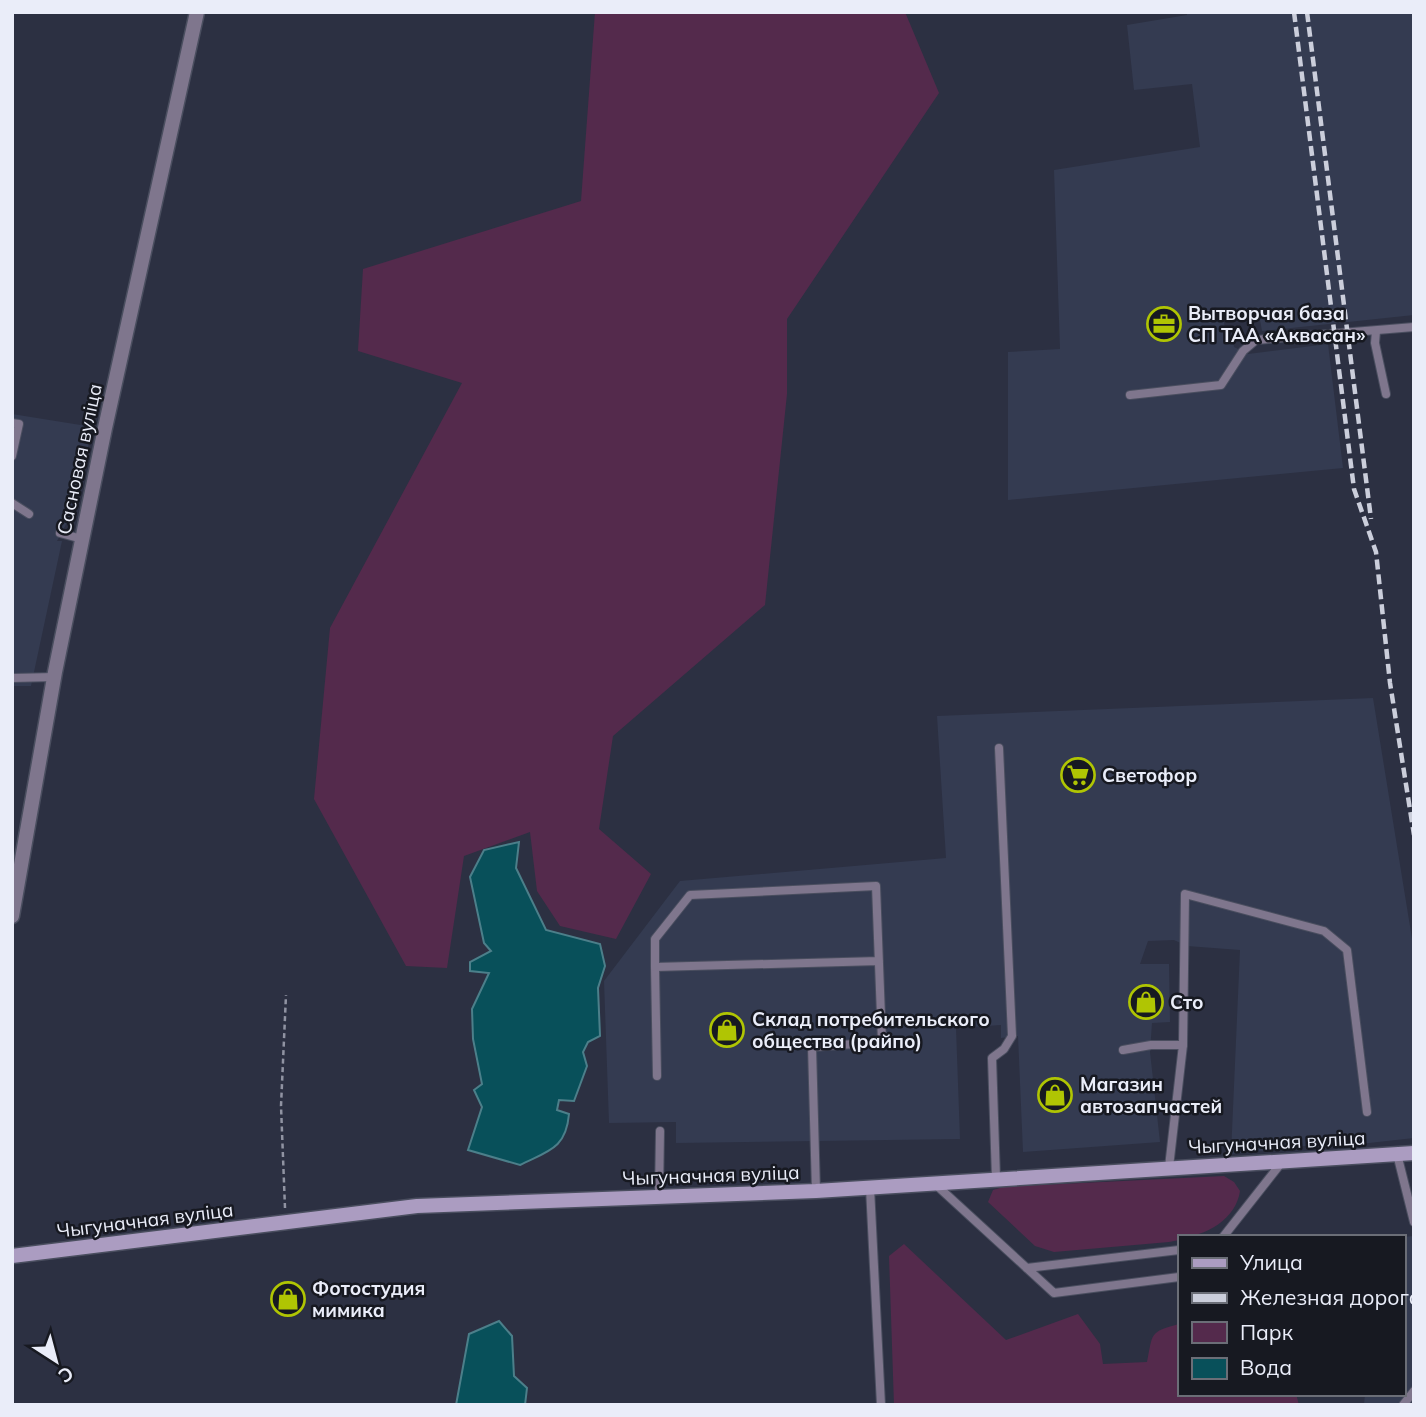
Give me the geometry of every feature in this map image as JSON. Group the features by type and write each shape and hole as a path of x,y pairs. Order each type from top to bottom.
{"street":[{"name":"Сасновая вуліца","path":"12,916 15,888 82,539 197,12"},
{"name":"Чыгуначная вуліца","path":"12,1256 417,1206 816,1191 1414,1153"}],"lane":[{"path":"1130,395 1221,385 1242,351 1256,340 1414,327"},
{"path":"1376,331 1375,343 1386,394"},
{"path":"12,423 19,424 12,456"},
{"path":"12,503 29,514"},
{"path":"60,533 82,539"},
{"path":"12,678 55,677"},
{"path":"996,1178 992,1058 1004,1049 1012,1036 999,748"},
{"path":"657,1076 655,939 690,895 876,886 882,1042 812,1047 816,1191"},
{"path":"1170,1167 1183,1045 1185,894 1324,930 1347,950 1367,1112"},
{"path":"655,967 879,961"},
{"path":"1123,1050 1152,1045 1183,1045"},
{"path":"659,1195 660,1131"},
{"path":"1396,1154 1414,1222"},
{"path":"1225,1235 1282,1162"},
{"path":"934,1184 1054,1293 1178,1277"},
{"path":"870,1188 881,1405"},
{"path":"1027,1268 1178,1250"},
{"path":"1403,1405 1414,1391"}],"path":[{"path":"286,995 281,1106 286,1222"}],"shaded area":[{"path":"1187,12 1414,12 1414,315 1262,331 1259,314 1223,316 1226,335 1232,334 1234,347 1248,354 1328,344 1343,468 1008,500 1008,352 1060,349 1054,170 1200,147 1192,84 1134,90 1127,25 1187,15"},
{"path":"12,414 93,427 71,515 57,541 62,541 31,686 12,686"},
{"path":"1373,698 1414,951 1414,1138 1351,1145 1350,1141 1231,1154 1240,950 1187,946 1174,940 1148,941 1140,964 1169,964 1170,1022 1152,1023 1150,1052 1160,1142 1023,1152 1018,1036 1001,1038 1001,1025 956,1028 960,1139 676,1143 676,1122 609,1123 604,981 680,881 946,858 937,716"},
{"path":"1414,1236 1414,1405 1364,1405 1365,1396 1405,1396 1405,1237"}],"green space":[{"path":"595,12 905,12 939,93 787,319 787,394 765,605 613,736 599,829 651,874 616,939 560,926 537,891 530,832 464,856 447,968 406,966 314,799 330,628 462,383 358,351 363,269 581,201"},
{"path":"1224,1176 1234,1182 1240,1191 1233,1210 1226,1218 1199,1234 1178,1235 1178,1240 1169,1242 1054,1252 1035,1246 988,1202 993,1190 1003,1187"},
{"path":"904,1244 1006,1340 1078,1314 1100,1344 1103,1364 1147,1362 1154,1335 1162,1329 1178,1324 1178,1396 1297,1396 1299,1405 894,1405 889,1256"}],"water":[{"path":"519,842 516,868 546,930 600,944 605,966 598,988 600,1036 588,1042 583,1052 587,1066 574,1101 559,1100 557,1110 569,1114 564,1135 560,1142 547,1152 520,1165 468,1150 482,1107 474,1090 482,1084 473,1039 472,1009 489,973 470,971 470,962 491,951 484,943 470,877 484,850"},
{"path":"499,1321 512,1336 514,1376 527,1388 525,1405 456,1405 469,1334"}],"railway":[{"path":"1294,12 1354,489 1376,552 1390,683 1414,835"},
{"path":"1307,12 1371,519"}],"place":[{"name":"Вытворчая база СП ТАА «Аквасан»","path":"1164,324"},
{"name":"Светофор","path":"1078,775"},
{"name":"Сто","path":"1146,1002"},
{"name":"Склад потребительского общества (райпо)","path":"727,1030"},
{"name":"Магазин автозапчастей","path":"1055,1095"},
{"name":"Фотостудия мимика","path":"288,1299"}]}
